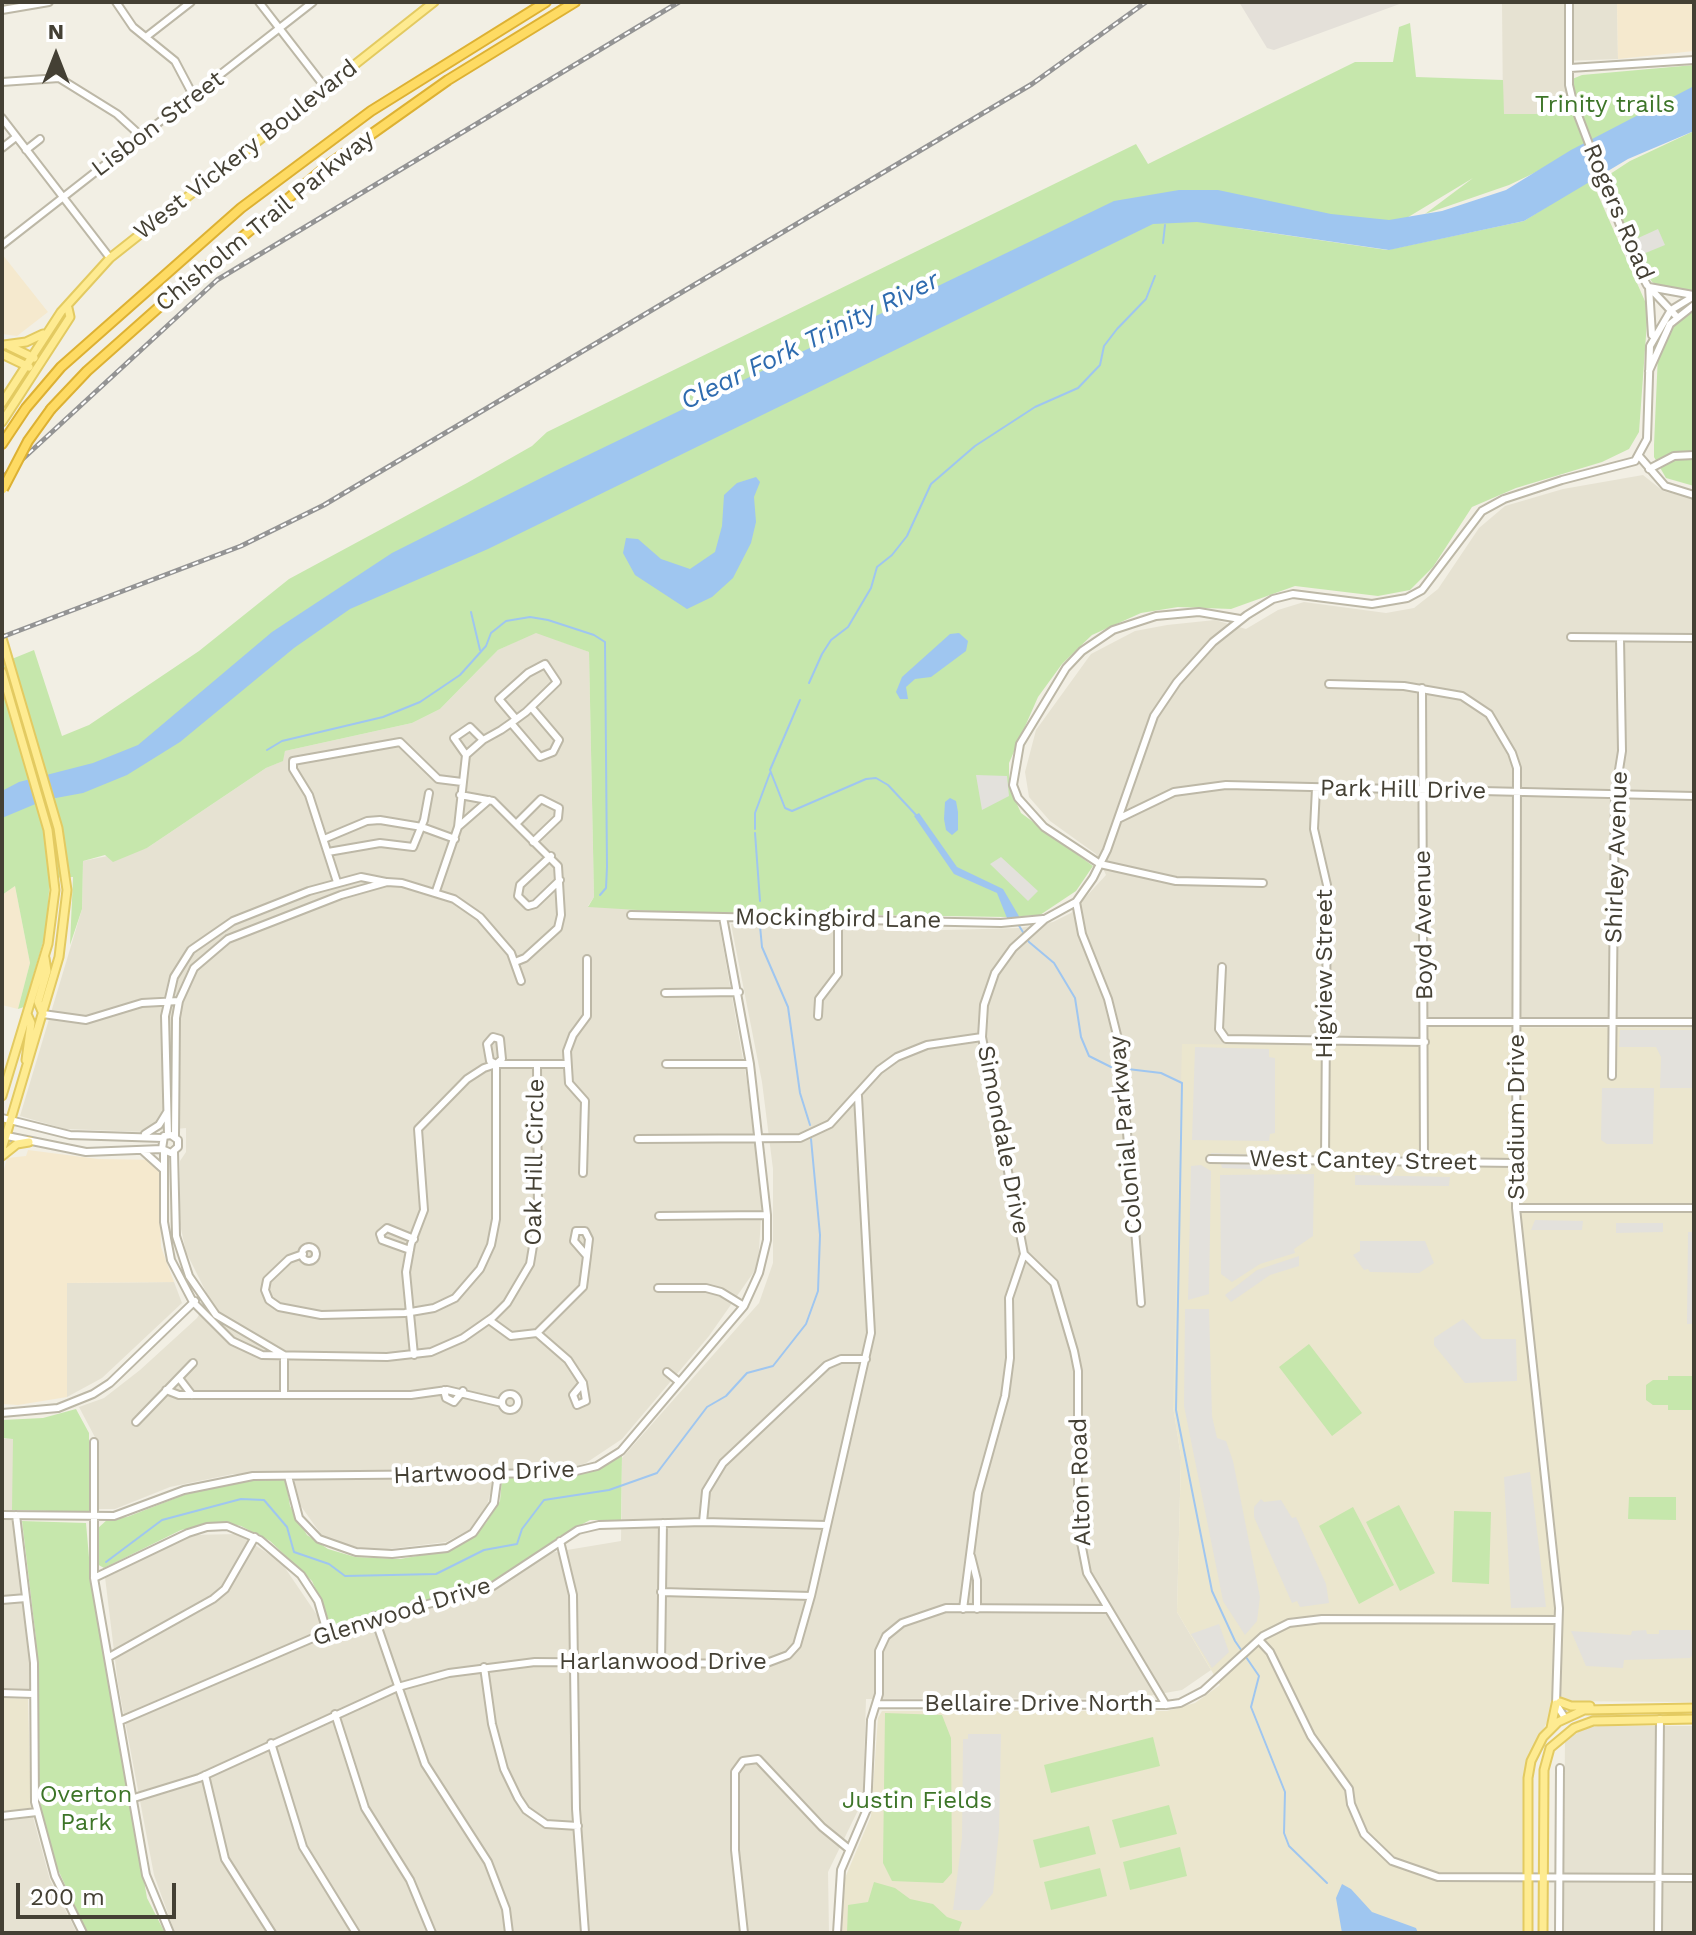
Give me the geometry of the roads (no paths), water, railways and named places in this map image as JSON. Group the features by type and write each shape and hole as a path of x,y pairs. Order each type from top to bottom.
{"highway":[{"name":"Chisholm Trail Parkway","path":"2,444 61,367 241,208 384,102 546,2"},
{"name":"Chisholm Trail Parkway","path":"2,491 21,453 51,409 87,371 247,230 385,123 575,2"}],"main road":[{"name":"West Vickery Boulevard","path":"2,403 48,331 110,258 431,3"},
{"name":"West Vickery Boulevard","path":"2,422 70,317 68,308"},
{"path":"3,344 33,340 48,331"},
{"path":"3,344 39,361"},
{"path":"2,354 34,370"},
{"path":"2,638 56,820 66,877 63,935 25,1074 6,1119 2,1149"},
{"path":"2,672 46,823 55,878 54,909 44,956 3,1093"},
{"path":"43,1014 38,1002 47,971 44,956"},
{"path":"25,1074 31,1023 27,1014"},
{"path":"2,1156 17,1144 29,1142"},
{"path":"1551,1728 1558,1703 1617,1708 1694,1708"},
{"path":"1528,1933 1529,1769 1537,1746 1551,1728 1565,1718 1584,1710 1617,1708"},
{"path":"1565,1718 1583,1724 1693,1719"},
{"path":"1543,1933 1544,1770 1547,1754 1565,1718"},
{"path":"1554,1742 1583,1724"}],"street":[{"path":"2,10 49,2"},
{"path":"116,2 125,19 182,70 194,97"},
{"path":"146,37 191,2"},
{"path":"259,2 324,86"},
{"name":"Lisbon Street","path":"2,245 313,2"},
{"name":"Rogers Road","path":"1569,2 1569,85 1581,122 1632,257 1649,287 1677,317"},
{"path":"1570,68 1694,60"},
{"path":"2,82 59,78 117,114 142,137"},
{"path":"2,118 110,258"},
{"path":"2,148 16,137"},
{"path":"26,150 40,139"},
{"path":"1076,902 1100,864 1146,734 1165,697 1203,652 1241,619 1273,599 1293,594 1372,604 1407,598 1422,590 1482,511 1504,499 1562,480 1630,463 1639,456 1647,439 1652,343 1649,287 1667,293 1694,295"},
{"path":"1652,343 1671,310 1694,295"},
{"path":"1649,371 1664,333 1677,317 1694,305"},
{"path":"1649,469 1674,456 1694,455"},
{"path":"1639,456 1665,486 1694,495"},
{"path":"1241,619 1199,612 1173,613 1129,623 1082,651 1042,703 1020,744 1013,777 1014,790 1044,827 1100,864 1176,881 1263,883"},
{"path":"1571,637 1694,638"},
{"name":"Shirley Avenue","path":"1612,1076 1615,795 1622,751 1620,638"},
{"path":"436,891 458,827 466,755 483,740 514,721 557,682 545,664 528,673 499,699 514,721 540,757 553,752 559,740 531,707"},
{"name":"Stadium Drive","path":"1329,684 1422,688 1454,693 1489,714 1512,753 1518,793 1516,1208 1541,1417 1558,1620 1558,1703"},
{"name":"Boyd Avenue","path":"1422,688 1424,1162"},
{"path":"466,755 454,738 470,727 483,740"},
{"path":"337,882 309,795 293,769 293,761 400,742 438,779 462,782"},
{"name":"Park Hill Drive","path":"1118,819 1160,798 1193,788 1694,796"},
{"name":"Higview Street","path":"1316,788 1314,829 1327,885 1325,1161"},
{"path":"328,852 380,843 413,847 422,827 429,793"},
{"path":"460,795 489,800 558,866 560,924 528,956 515,962"},
{"path":"516,824 541,799 550,800 559,808 558,818 533,842"},
{"path":"458,827 489,800"},
{"path":"324,839 367,821 422,827 455,839"},
{"path":"551,856 520,885 518,896 528,906 535,904 560,880"},
{"path":"169,1136 167,999 181,963 203,938 233,921 337,882 370,877 436,891 480,917 515,962 521,981"},
{"path":"169,1136 176,1018 179,1001 194,968 228,939 319,902 387,882"},
{"name":"Simondale Drive","path":"963,1609 978,1493 1005,1396 1010,1358 1009,1298 1024,1254 982,1037 984,1005 991,981 1003,960 1045,919 1076,902"},
{"name":"Colonial Parkway","path":"1076,902 1082,934 1115,1020 1122,1063 1141,1303"},
{"name":"Mockingbird Lane","path":"631,915 1017,922 1045,919"},
{"name":"Hartwood Drive","path":"2,1515 94,1517 129,1512 216,1481 288,1476 568,1473 597,1466 631,1442 678,1381 744,1306 763,1260 767,1215 760,1141 739,992 723,917"},
{"path":"818,1016 819,999 838,974 838,919"},
{"path":"583,1173 585,1101 569,1083 567,1064 571,1039 587,1016 587,959"},
{"path":"1222,967 1219,1029 1222,1038 1425,1042"},
{"path":"665,993 739,992"},
{"path":"43,1014 86,1020 142,1003 167,999 179,1001"},
{"path":"1425,1022 1694,1022"},
{"path":"414,1355 406,1272 424,1210 418,1129 474,1073 496,1064 502,1061 500,1039 493,1037 487,1041 488,1051 490,1061 496,1064 567,1064"},
{"path":"638,1139 760,1141 816,1133 858,1096 888,1063 911,1050 982,1037"},
{"path":"488,1051 501,1049"},
{"path":"303,1254 289,1259 267,1280 265,1290 269,1300 279,1307 321,1315 410,1312 434,1308 455,1298 480,1269 491,1245 496,1219 496,1064"},
{"name":"Oak Hill Circle","path":"284,1355 236,1330 216,1315 200,1296 176,1236 174,1151 178,1143 169,1136 163,1150 163,1169 164,1222 171,1260 193,1302 232,1341 262,1355 284,1355 414,1355 448,1347 489,1320 507,1303 524,1277 535,1250 538,1216 537,1064"},
{"path":"666,1064 750,1064"},
{"name":"Harlanwood Drive","path":"134,1798 205,1775 398,1687 484,1667 535,1662 778,1662 797,1645 871,1333 858,1096"},
{"path":"143,1135 159,1125 167,1112"},
{"path":"6,1119 70,1135 169,1136"},
{"path":"4,1136 69,1151 174,1151"},
{"path":"143,1151 163,1169"},
{"name":"West Cantey Street","path":"1210,1159 1515,1163"},
{"path":"1516,1208 1694,1208"},
{"path":"659,1216 767,1215"},
{"path":"410,1250 382,1240 380,1234 387,1228 414,1239"},
{"name":"Alton Road","path":"1024,1254 1054,1283 1069,1328 1078,1371 1081,1546 1087,1573 1166,1705"},
{"path":"489,1320 511,1336 537,1333 583,1287 587,1256"},
{"path":"658,1288 706,1288 721,1292 744,1306"},
{"path":"2,1413 58,1408 93,1394 110,1383 200,1296"},
{"path":"537,1333 568,1360 583,1383"},
{"path":"284,1355 284,1395"},
{"path":"703,1522 706,1491 723,1463 827,1365 841,1359 866,1359"},
{"path":"136,1422 193,1363"},
{"path":"667,1372 678,1381"},
{"path":"179,1378 192,1395"},
{"path":"166,1390 192,1395 411,1395 444,1390 463,1391 488,1402 502,1403"},
{"path":"444,1390 446,1398 454,1402 463,1391"},
{"path":"94,1442 94,1578 146,1875 170,1933"},
{"path":"288,1476 299,1518 319,1539 356,1552 392,1554 447,1548 473,1533 494,1503 498,1474"},
{"path":"16,1515 34,1663 32,1762 37,1812 55,1876 83,1933"},
{"name":"Glenwood Drive","path":"120,1721 327,1632 374,1616 493,1586 578,1530 598,1525 703,1522 827,1525"},
{"path":"661,1664 663,1523"},
{"path":"94,1578 199,1529 227,1526 255,1537 278,1553 311,1586 327,1632"},
{"path":"109,1657 213,1599 225,1589 255,1537"},
{"path":"560,1541 573,1595 572,1664 585,1933"},
{"name":"Simondale Drive","path":"971,1556 977,1580 977,1609"},
{"path":"661,1592 811,1596"},
{"path":"2,1600 26,1598"},
{"path":"837,1933 837,1891 849,1849 867,1809 871,1720 876,1704 879,1651 886,1636 902,1623 935,1610 1108,1609"},
{"path":"374,1616 425,1764 498,1883 509,1933"},
{"name":"Bellaire Drive North","path":"876,1704 1166,1705 1180,1703 1203,1691 1259,1640 1280,1626 1322,1619 1558,1620"},
{"path":"1259,1640 1270,1652 1311,1736 1349,1789 1358,1823 1378,1850 1408,1869 1438,1877 1694,1878"},
{"path":"484,1667 492,1724 504,1769 518,1798 526,1810 546,1824 578,1826"},
{"path":"2,1693 33,1694"},
{"path":"1558,1703 1565,1718"},
{"path":"335,1714 365,1808 410,1880 432,1933"},
{"path":"1658,1933 1660,1719"},
{"path":"271,1743 303,1847 356,1933"},
{"path":"744,1933 735,1850 735,1772 743,1761 758,1759 822,1827 849,1849"},
{"path":"1559,1933 1560,1768"},
{"path":"205,1775 225,1859 272,1933"},
{"path":"2,1816 37,1812"}],"water":[{"path":"1694,86 1694,131 1628,159 1524,221 1389,250 1197,222 1153,224 488,549 350,609 294,648 180,742 127,775 83,793 45,800 2,818 2,791 19,782 93,763 138,745 272,632 392,553 1114,201 1179,190 1218,190 1331,214 1389,220 1442,211 1506,190 1571,150"},
{"path":"756,477 760,482 754,497 756,522 751,543 733,578 712,597 687,609 635,575 623,553 626,538 638,539 661,559 690,569 715,552 722,526 724,495 737,483"},
{"path":"959,633 968,641 966,651 931,677 915,679 906,687 908,699 900,699 896,692 902,677 950,634"},
{"path":"950,798 956,801 958,812 958,830 952,835 946,830 944,819 945,802"},
{"path":"919,813 957,867 1003,889 1020,918 1007,918 997,893 954,874 914,816"},
{"path":"1342,1884 1351,1889 1372,1912 1416,1928 1418,1933 1342,1933 1336,1898"}],"waterway":[{"path":"1163,243 1165,225"},
{"path":"809,683 831,640 848,627 871,588 877,567 892,555 907,536 931,484 975,446 1035,407 1078,388 1100,365 1104,346 1146,299 1155,276"},
{"path":"471,612 480,650"},
{"path":"267,750 282,741 383,717 420,702 460,675 486,646 491,633 506,621 530,617 594,635 605,642 607,867 606,888 600,895"},
{"path":"800,700 770,770 785,808 792,811 866,779 876,778 888,785 917,816"},
{"path":"755,829 755,813 770,773"},
{"path":"755,833 760,901"},
{"path":"1018,924 1029,942 1054,963 1075,998 1081,1037 1089,1056 1111,1067 1161,1073 1182,1083 1176,1410 1212,1591 1235,1641 1259,1676 1251,1707 1285,1792 1284,1833 1289,1846 1327,1883"},
{"path":"760,926 762,947 788,1007 800,1093 810,1125"},
{"path":"106,1562 162,1520 241,1499 264,1500 287,1527 294,1552 329,1564 345,1576 436,1574 484,1550 517,1544 522,1529 544,1500 609,1490 657,1473 707,1407 726,1396 747,1373 773,1366 806,1324 818,1291 820,1235 811,1139"}],"railway":[{"path":"2,478 217,280 679,2"},
{"path":"2,637 241,546 324,505 1032,84 1146,2"}],"park label":[{"name":"Trinity trails","path":"1605,105"},
{"name":"Justin Fields","path":"917,1801"},
{"name":"Overton Park","path":"86,1809"}],"water label":[{"name":"Clear Fork Trinity River","path":"810,341"}]}
